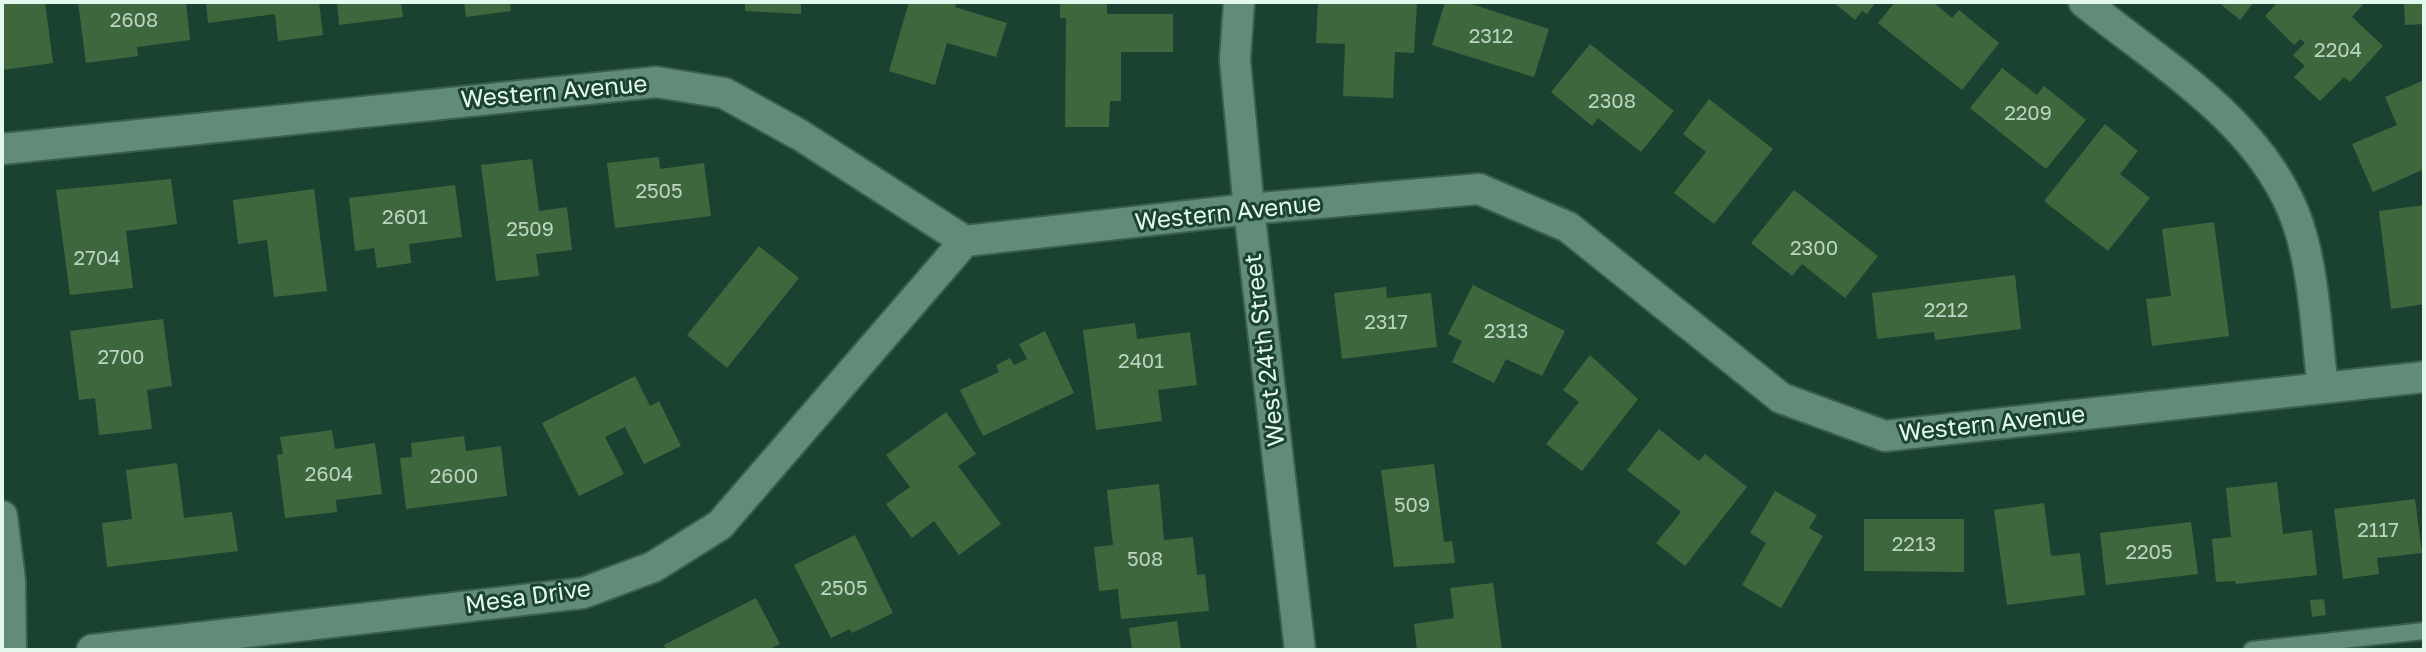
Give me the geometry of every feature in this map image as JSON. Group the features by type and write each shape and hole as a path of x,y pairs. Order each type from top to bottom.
{"street":[{"name":"West 24th Street","path":"1239,2 1235,60 1249,209 1300,650"},
{"path":"2084,2 2234,123 2261,154 2283,189 2298,225 2308,265 2323,388"},
{"name":"Western Avenue","path":"2,149 591,86 656,82 724,93 800,135 965,241 1249,209 1479,189 1568,227 1781,398 1885,436 2424,377"},
{"name":"Mesa Drive","path":"92,650 583,593 653,567 720,525 965,241"},
{"path":"2,516 10,580 11,650"}],"lane":[{"path":"2252,650 2424,631"}],"building":[{"path":"2,2 45,2 53,63 2,70"},
{"path":"78,2 186,2 190,40 137,47 138,56 86,63"},
{"path":"206,2 319,2 323,35 278,41 275,14 208,23"},
{"path":"337,2 401,2 403,17 339,25"},
{"path":"464,2 510,2 511,11 466,17"},
{"path":"745,2 801,2 801,14 745,11"},
{"path":"909,2 956,2 955,7 1007,23 996,57 947,43 935,85 889,71"},
{"path":"1060,2 1107,2 1107,14 1173,14 1173,52 1121,52 1121,101 1110,101 1109,127 1065,127 1066,18 1060,18"},
{"path":"1318,2 1417,2 1414,53 1395,52 1393,98 1343,96 1345,44 1316,43"},
{"path":"1445,2 1465,2 1549,29 1534,77 1432,45"},
{"path":"1833,2 1876,2 1867,14 1862,11 1855,20"},
{"path":"1895,2 1933,2 1952,18 1959,10 1999,43 1962,90 1878,23"},
{"path":"2218,2 2254,2 2240,20"},
{"path":"2278,2 2365,2 2352,17 2383,46 2350,82 2344,77 2320,101 2294,77 2305,66 2293,55 2305,43 2300,39 2294,45 2265,16"},
{"path":"2404,2 2424,2 2424,24 2405,25"},
{"path":"1590,44 1674,111 1641,152 1598,118 1592,126 1551,92"},
{"path":"2002,68 2037,95 2044,86 2086,120 2046,169 1970,108"},
{"path":"2424,80 2424,169 2373,192 2352,144 2397,125 2385,97"},
{"path":"1709,99 1773,149 1714,224 1674,193 1706,152 1683,134"},
{"path":"2105,124 2138,151 2120,174 2150,198 2108,251 2044,201"},
{"path":"659,157 660,169 704,163 711,216 615,228 607,163"},
{"path":"532,159 539,211 567,207 572,250 536,254 539,276 496,281 481,165"},
{"path":"171,179 177,224 126,231 133,288 70,295 56,190"},
{"path":"455,185 462,237 409,244 411,263 377,268 374,248 355,251 349,198"},
{"path":"314,189 327,291 274,297 267,240 238,244 233,200"},
{"path":"1794,190 1878,256 1845,298 1802,264 1792,276 1751,243"},
{"path":"2424,205 2424,304 2391,309 2379,211"},
{"path":"2214,222 2229,336 2152,346 2146,299 2171,296 2162,229"},
{"path":"759,246 799,278 727,368 687,335"},
{"path":"2015,275 2021,329 1935,340 1934,332 1877,339 1872,293"},
{"path":"1473,285 1565,331 1542,376 1506,359 1494,383 1452,362 1462,341 1448,334"},
{"path":"1386,287 1387,298 1431,293 1437,347 1342,359 1334,293"},
{"path":"163,319 172,386 147,390 152,429 99,435 95,398 79,400 70,331"},
{"path":"1135,323 1137,339 1190,332 1197,385 1158,390 1162,421 1096,430 1083,330"},
{"path":"1045,331 1074,393 983,436 960,390 999,372 996,365 1010,358 1014,365 1027,359 1019,344"},
{"path":"1590,355 1638,399 1582,471 1546,444 1579,402 1563,390"},
{"path":"635,376 650,406 659,401 681,446 644,464 625,427 605,437 624,474 579,496 542,423"},
{"path":"946,412 976,454 958,466 1001,524 959,555 934,521 912,538 886,504 910,487 886,455"},
{"path":"1659,429 1699,461 1705,454 1747,487 1685,566 1656,543 1681,512 1627,470"},
{"path":"332,430 335,449 375,443 382,494 336,500 337,512 285,518 277,455 283,454 280,437"},
{"path":"464,436 466,451 501,446 507,496 406,509 400,458 412,457 411,443"},
{"path":"177,463 184,518 232,512 238,551 107,567 102,523 132,519 126,470"},
{"path":"1434,464 1444,542 1452,541 1455,563 1394,567 1381,470"},
{"path":"2277,482 2283,534 2312,530 2317,575 2236,584 2235,581 2216,582 2212,539 2231,537 2226,488"},
{"path":"1159,484 1164,540 1193,537 1197,575 1205,574 1209,611 1121,619 1118,589 1099,591 1094,547 1113,545 1107,490"},
{"path":"1775,491 1817,515 1809,528 1823,536 1781,608 1742,585 1766,543 1750,533"},
{"path":"2415,499 2422,553 2377,558 2379,574 2343,579 2334,509"},
{"path":"2044,503 2051,556 2080,553 2085,595 2007,605 1994,510"},
{"path":"1864,519 1964,519 1964,572 1864,571"},
{"path":"2191,522 2198,574 2106,585 2100,533"},
{"path":"855,535 893,613 852,633 850,629 831,638 794,565"},
{"path":"1493,583 1502,650 1417,650 1414,624 1454,618 1450,588"},
{"path":"756,598 780,644 768,650 666,650 664,645"},
{"path":"2324,599 2326,615 2312,617 2310,600"},
{"path":"1177,621 1181,650 1132,650 1129,628"}]}
